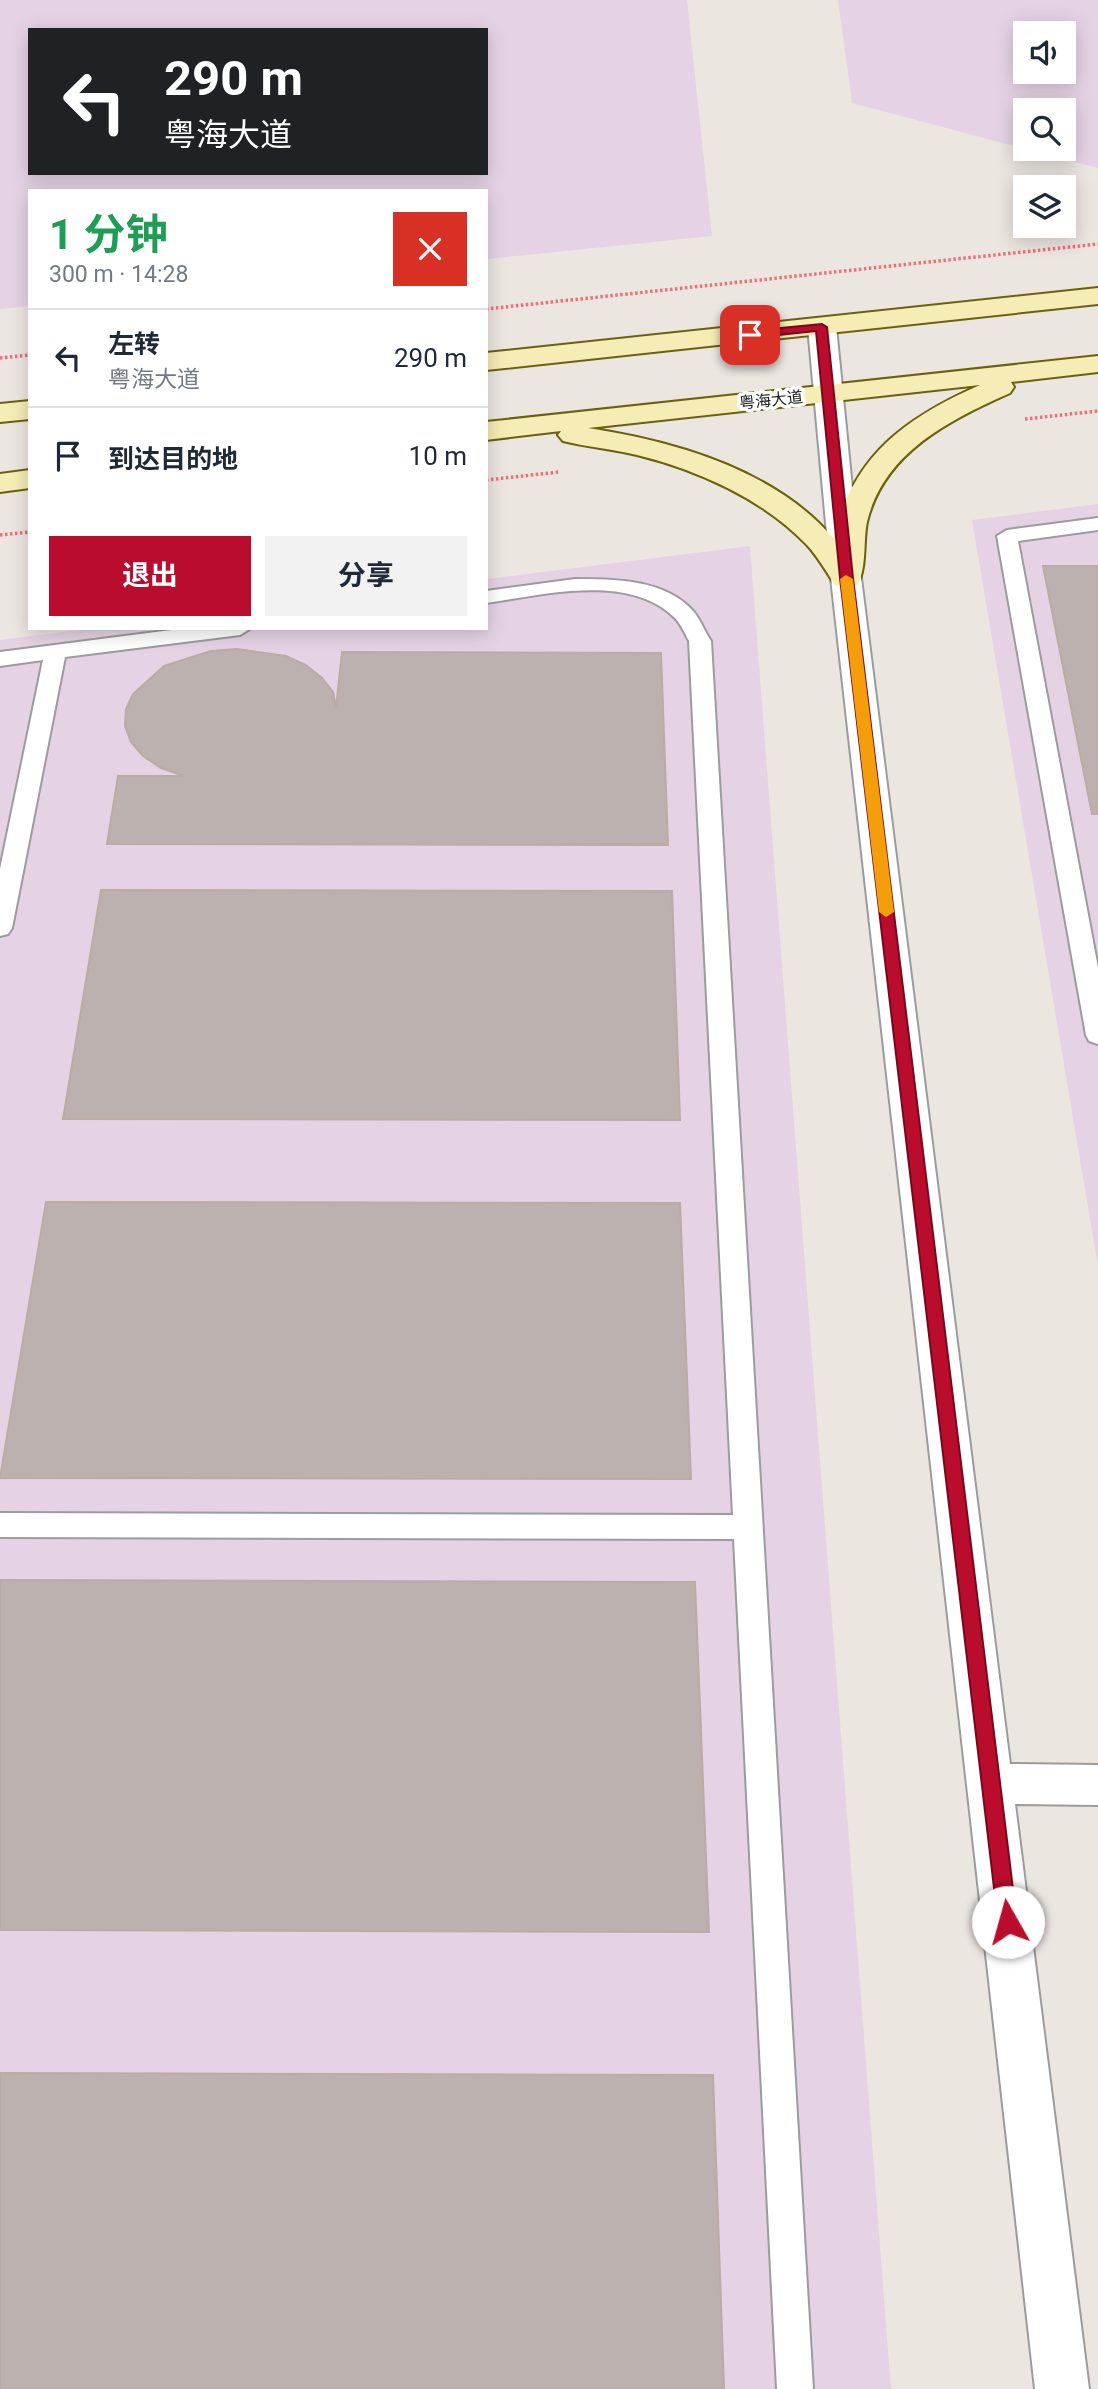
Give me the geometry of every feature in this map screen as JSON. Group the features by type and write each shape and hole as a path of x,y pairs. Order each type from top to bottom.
{"main road":[{"path":"488,362 1098,296"},
{"name":"粤海大道","path":"488,431 1098,364"},
{"path":"846,578 845,544 852,512 867,482 890,453 918,429 960,403 1008,383 1062,368"},
{"path":"0,413 28,410"},
{"path":"488,431 548,432 607,439 663,452 716,470 771,500 816,537 846,578"},
{"path":"0,483 28,480"}],"street":[{"path":"822,327 846,578 992,1784 1062,2389"},
{"path":"992,1784 1098,1785"}],"lane":[{"path":"1098,524 1007,536 1098,1035"},
{"path":"488,597 587,584 632,588 653,594 685,614 700,640 795,2389"},
{"path":"0,659 225,630"},
{"path":"0,928 55,652"},
{"path":"0,1525 748,1527"}],"path":[{"path":"488,309 1098,244"},
{"path":"0,358 28,355"},
{"path":"0,535 28,532"}],"shaded area":[{"path":"0,0 687,0 712,236 488,259 488,189 28,189 28,306 0,309"},
{"path":"838,0 1098,0 1098,168 1071,161 1076,161 1076,98 1013,98 1013,146 852,103"},
{"path":"1098,504 1098,1266 972,520"},
{"path":"750,546 891,2389 0,2389 0,640 79,630 488,630 488,579"}],"building":[{"path":"1043,566 1098,566 1098,814 1092,814"},
{"path":"237,649 286,656 306,665 322,678 333,692 336,708 342,652 661,653 668,845 107,844 118,776 184,776 161,768 143,756 131,742 125,726 126,709 133,694 164,666 211,651"},
{"path":"101,890 672,891 680,1120 63,1119"},
{"path":"46,1202 680,1203 691,1479 0,1478"},
{"path":"0,1580 695,1582 709,1932 0,1930"},
{"path":"0,2073 713,2075 724,2389 0,2389"}],"slow traffic":[{"path":"846,579 886,912"}],"route":[{"path":"750,335 822,327 846,578 1008,1922"}]}
